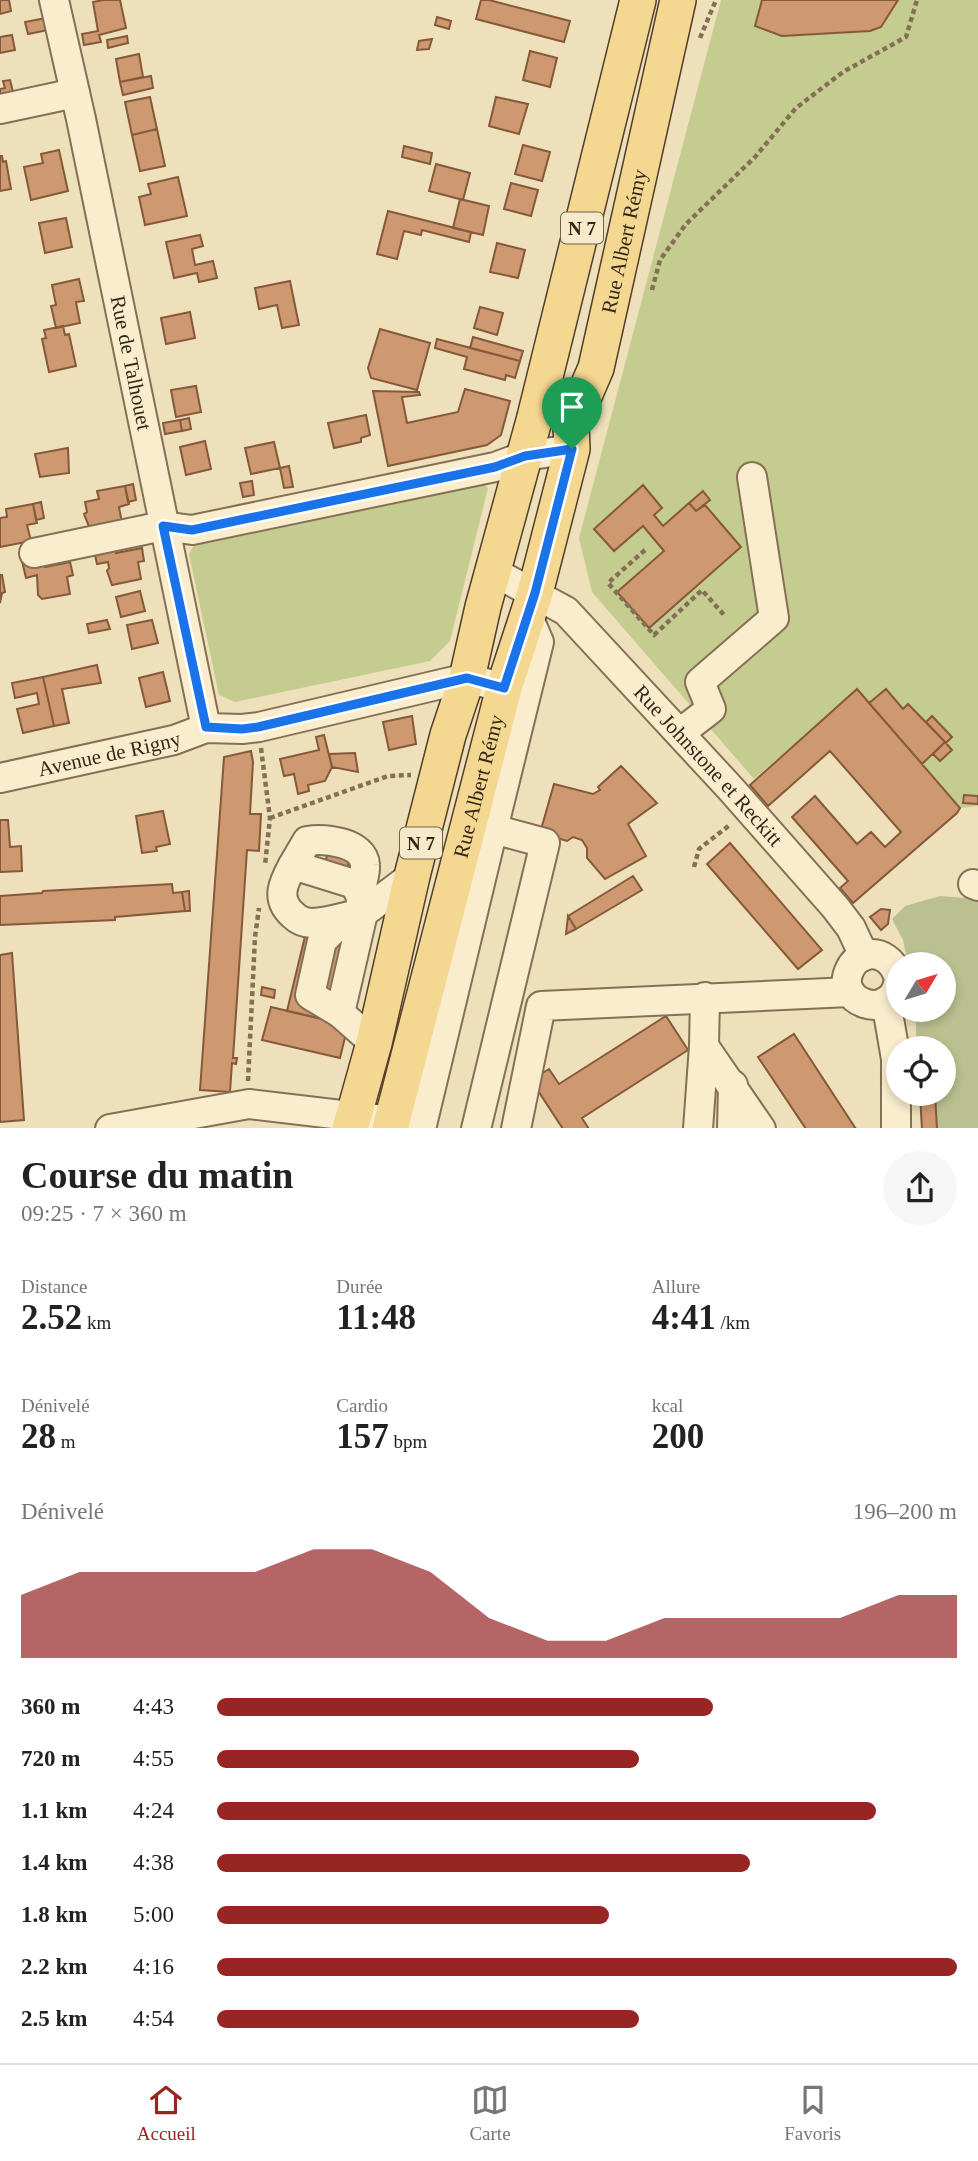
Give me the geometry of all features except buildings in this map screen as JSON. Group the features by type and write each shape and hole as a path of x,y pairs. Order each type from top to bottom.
{"main road":[{"name":"Rue Albert Rémy","path":"351,1122 374,1043 448,735 467,678 483,607 525,456 638,0"},
{"name":"Rue Albert Rémy","path":"401,1126 504,688 531,603 572,449 571,426 607,360 678,0"}],"street":[{"name":"Rue de Talhouet","path":"54,0 206,727"},
{"path":"0,109 75,93"},
{"path":"34,553 163,526 192,530 495,467 525,456 572,449"},
{"path":"680,733 710,709 700,681 774,618 752,477"},
{"name":"Rue Johnstone et Reckitt","path":"494,572 531,603 566,611 750,809 851,928 864,956"},
{"path":"116,1128 249,1104 351,1122 401,1126 493,829 539,642 531,603"},
{"name":"Avenue de Rigny","path":"0,778 174,740 206,727 258,727 467,678 504,688"},
{"path":"476,1128 545,843 493,829"},
{"path":"361,903 354,884 293,865 285,880 282,897 285,908 299,921 314,923 361,903 412,876"},
{"path":"361,903 322,940 310,995 340,1013 374,1043"},
{"path":"886,958 873,954 864,956 857,960 847,975 850,992 862,1003 870,1005 886,993"},
{"path":"516,1128 541,1006 850,992"},
{"path":"698,1128 705,997"},
{"path":"894,1022 896,1128"},
{"path":"704,1046 760,1128"},
{"path":"732,1128 733,1085"}],"path":[{"path":"652,290 660,260 686,224 755,157 796,108 843,72 906,37 918,0"},
{"path":"645,550 608,583 654,635 702,590 724,615"},
{"path":"258,727 271,818 264,871"},
{"path":"271,818 388,776 412,775"},
{"path":"694,867 699,849 750,809"},
{"path":"249,1104 247,1071 260,898"}],"green space":[{"path":"721,0 978,0 978,806 960,808 922,764 933,754 940,761 952,750 946,743 951,737 931,717 926,722 908,704 903,709 886,689 869,703 857,690 754,779 592,592 579,538"},
{"path":"478,480 488,488 450,641 430,661 235,702 219,695 189,554 196,541"},
{"path":"940,896 978,899 978,1128 921,1128 920,1106 956,1106 956,1036 916,1036 916,1022 956,1022 956,952 906,952 903,940 892,919 905,906"}],"route":[{"path":"572,449 535,593 504,688 467,678 258,727 206,727 163,526 192,530 495,467 525,456 572,449"}]}
